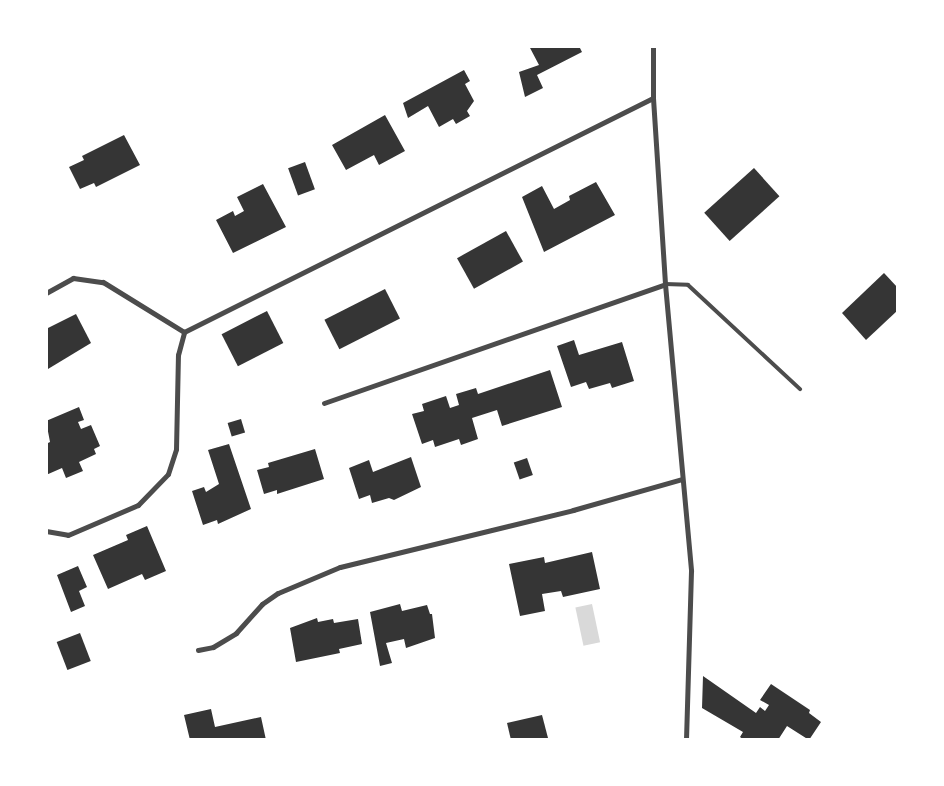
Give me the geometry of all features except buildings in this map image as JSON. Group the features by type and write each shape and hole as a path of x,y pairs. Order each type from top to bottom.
{"street":[{"path":"653,46 653,98 665,284 691,571 686,740"},
{"path":"46,531 68,535 138,506 168,474 176,449 178,355 184,332 653,98"},
{"path":"46,293 73,278 103,282 184,332"},
{"path":"324,403 665,284"},
{"path":"198,650 213,647 236,633 246,618 278,593 340,567 573,510 682,479"}],"lane":[{"path":"665,284 688,285 800,389"}],"shaded area":[{"path":"592,604 600,642 583,646 575,608"}]}
